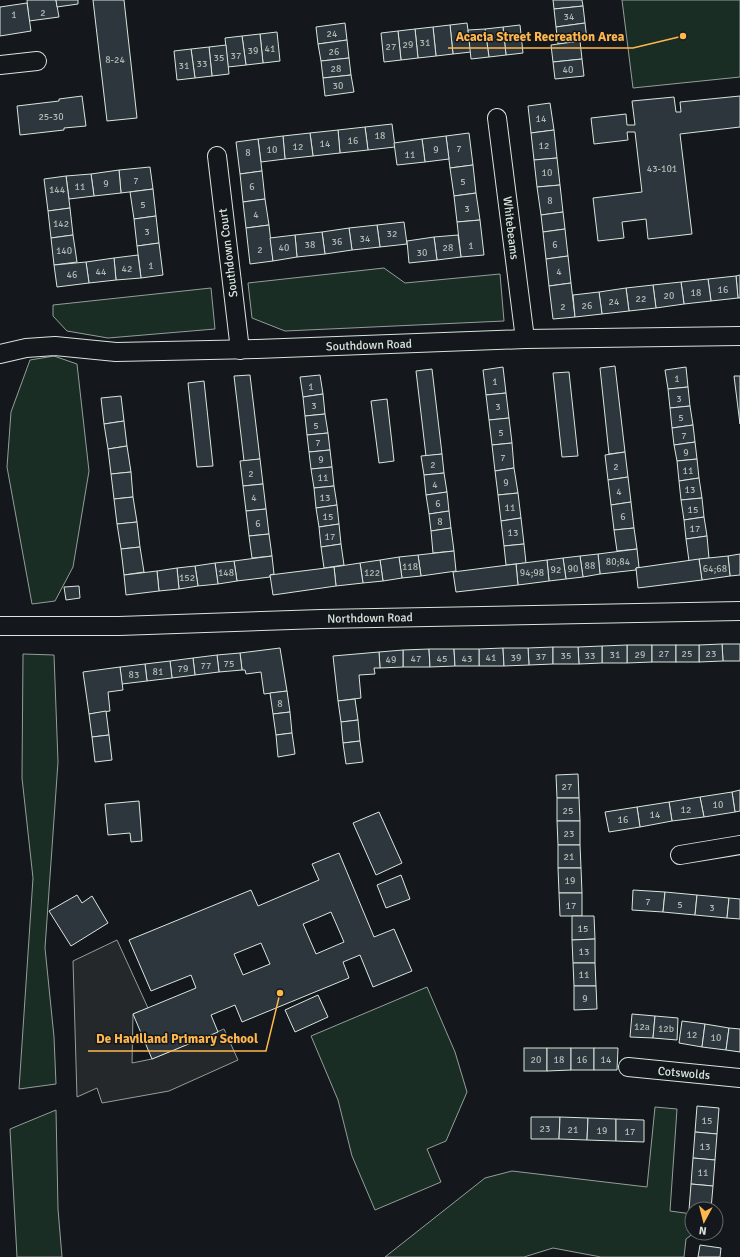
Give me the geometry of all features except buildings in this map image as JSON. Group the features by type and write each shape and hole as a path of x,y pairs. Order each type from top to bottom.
{"street":[{"path":"0,65 37,61"},
{"name":"Whitebeams","path":"497,118 525,339"},
{"name":"Southdown Court","path":"217,156 240,350"},
{"name":"Southdown Road","path":"0,354 26,348 55,346 116,352 240,350 525,339 740,336"},
{"name":"Northdown Road","path":"0,626 119,626 321,619 740,610"},
{"path":"680,855 740,845"},
{"name":"Cotswolds","path":"628,1067 740,1078"}],"green space":[{"path":"622,0 740,0 740,77 633,88"},
{"path":"384,268 405,283 500,274 504,321 285,331 252,318 248,283"},
{"path":"211,288 215,329 108,338 67,331 53,316 53,305"},
{"path":"54,356 77,364 89,471 73,567 55,601 32,604 7,467 11,412 30,360"},
{"path":"23,654 54,655 58,762 45,948 54,1037 56,1084 19,1089 33,878 22,778"},
{"path":"427,987 455,1052 467,1092 446,1141 427,1149 441,1182 375,1210 352,1156 338,1100 311,1036"},
{"path":"655,1107 677,1109 670,1211 684,1213 684,1241 686,1241 684,1257 601,1257 553,1248 524,1257 385,1257 485,1178 512,1171 647,1187"},
{"path":"56,1110 58,1209 62,1257 17,1257 10,1129"}],"shaded area":[{"path":"117,940 148,1008 133,1014 132,1063 152,1059 224,1029 238,1060 169,1091 102,1103 97,1088 77,1097 73,961"}],"place":[{"name":"Acacia Street Recreation Area","path":"683,36"},
{"name":"De Havilland Primary School","path":"280,993"}]}
